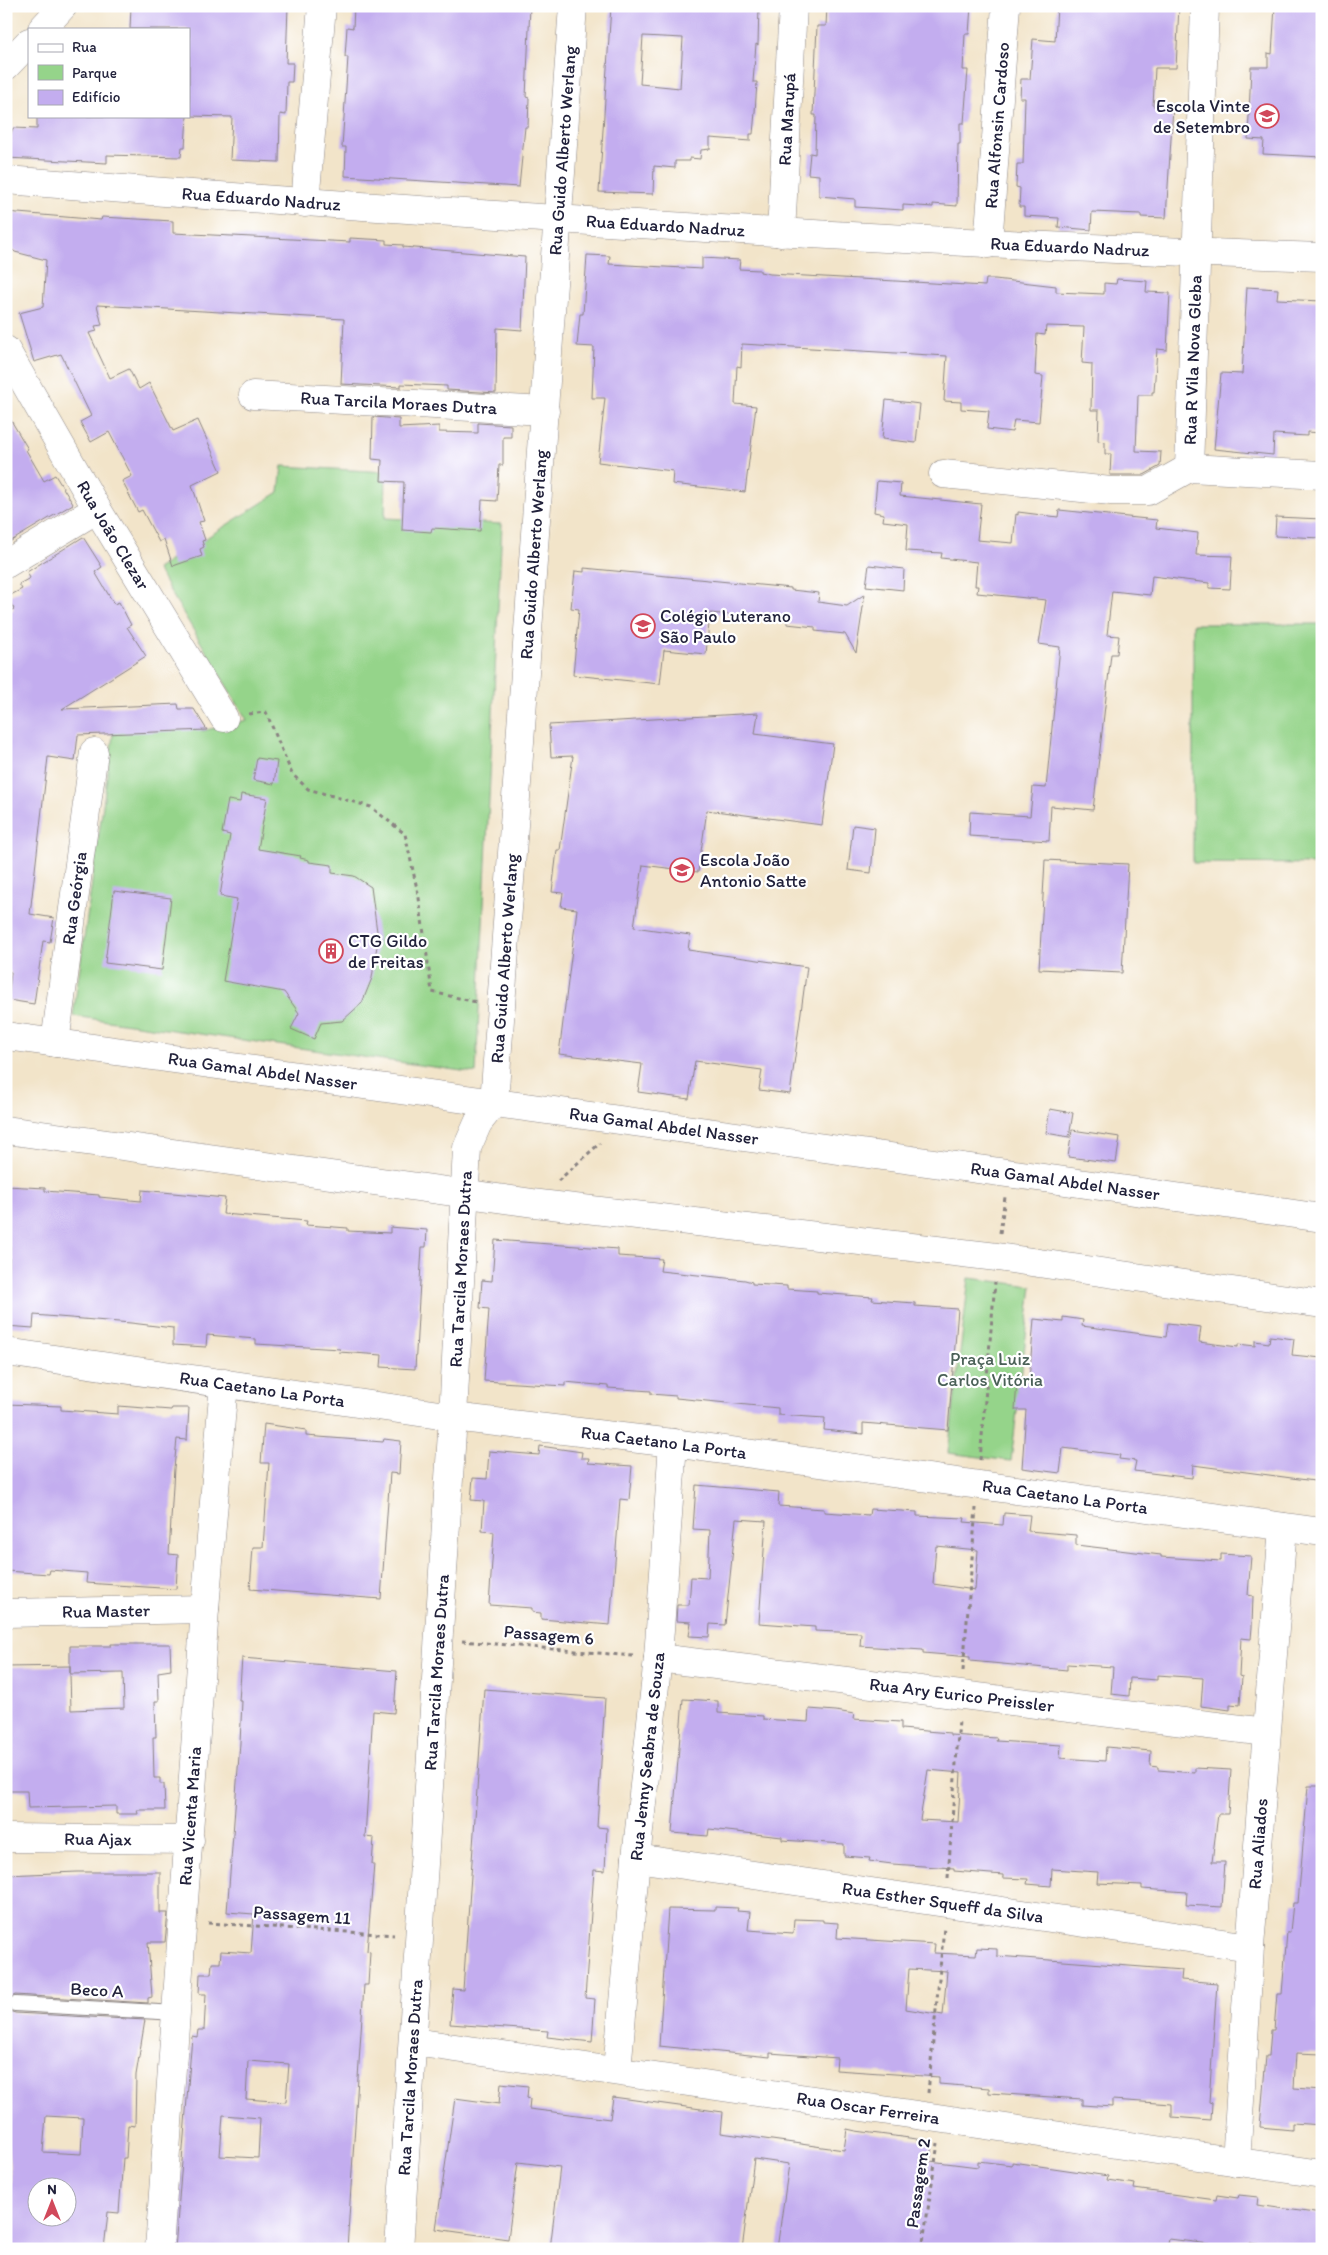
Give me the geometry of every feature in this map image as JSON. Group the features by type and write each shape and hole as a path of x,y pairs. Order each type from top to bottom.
{"street":[{"path":"43,28 63,6"},
{"path":"305,203 322,6"},
{"name":"Rua Guido Alberto Werlang","path":"494,1104 573,6"},
{"name":"Rua Marupá","path":"781,233 793,6"},
{"name":"Rua Alfonsin Cardoso","path":"988,244 1006,6"},
{"name":"Rua R Vila Nova Gleba","path":"1189,468 1205,6"},
{"path":"6,66 28,43"},
{"name":"Rua Eduardo Nadruz","path":"8,180 305,203 781,233 988,244 1322,256"},
{"name":"Rua João Clezar","path":"6,350 97,509 224,718"},
{"name":"Rua Tarcila Moraes Dutra","path":"252,395 545,412"},
{"path":"943,474 1110,491 1148,491 1189,468 1322,475"},
{"path":"6,564 97,509"},
{"name":"Rua Geórgia","path":"55,1043 94,752"},
{"name":"Rua Gamal Abdel Nasser","path":"6,1036 1008,1173 1322,1218"},
{"name":"Rua Tarcila Moraes Dutra","path":"399,2249 414,2042 437,1639 453,1416 467,1148 478,1123 494,1104"},
{"path":"6,1130 534,1203 997,1257 1322,1304"},
{"name":"Rua Caetano La Porta","path":"6,1352 453,1416 673,1443 1322,1532"},
{"name":"Rua Vicenta Maria","path":"159,2249 190,1840 205,1608 224,1383"},
{"name":"Rua Jenny Seabra de Souza","path":"617,2070 636,1858 658,1658 673,1443"},
{"name":"Rua Aliados","path":"1236,2162 1250,1947 1283,1527"},
{"name":"Rua Master","path":"6,1613 205,1608"},
{"name":"Rua Ary Eurico Preissler","path":"658,1658 1266,1732"},
{"name":"Rua Ajax","path":"6,1838 190,1840"},
{"name":"Rua Esther Squeff da Silva","path":"636,1858 1250,1947"},
{"name":"Rua Oscar Ferreira","path":"414,2042 1322,2174"}],"lane":[{"name":"Beco A","path":"15,2004 177,2012"}],"path":[{"path":"224,718 266,712 292,774 308,789 371,807 405,834 419,898 432,992 502,1008"},
{"path":"534,1203 625,1122"},
{"path":"997,1257 1008,1173"},
{"name":"Passagem 6","path":"437,1639 658,1658"},
{"name":"Passagem 11","path":"183,1921 420,1936"},
{"name":"Passagem 2","path":"922,2249 941,2120"}],"green space":[{"path":"282,466 386,472 385,518 502,524 476,1073 73,1016 114,728 199,717 202,731 247,720 157,569 279,492"},
{"path":"1193,624 1322,624 1322,864 1193,863"},
{"name":"Praça Luiz Carlos Vitória","path":"969,1278 1032,1286 1011,1461 948,1453"}],"building":[{"path":"131,6 288,6 286,63 293,63 292,82 287,82 286,115 280,114 279,162 230,160 232,117 190,116 190,28 130,28"},
{"path":"354,6 530,6 526,97 529,98 528,127 525,127 519,187 345,176 346,147 342,147 348,57 345,57 347,27 353,28"},
{"path":"611,6 759,6 758,45 756,44 753,82 757,82 753,134 750,134 750,141 710,138 710,149 701,150 700,159 690,158 690,161 675,161 675,168 654,166 653,194 599,192","holes":["643,36 683,38 680,88 640,84"]},
{"path":"827,6 971,6 969,34 965,34 963,70 968,70 964,123 960,123 960,144 958,144 957,206 933,204 933,207 903,205 903,210 855,207 855,199 819,196 819,175 808,174 810,153 815,154 816,115 813,115 817,26 826,26"},
{"path":"1057,6 1179,6 1176,68 1155,68 1153,106 1173,107 1166,218 1141,217 1141,214 1092,212 1091,230 1058,227 1059,218 1024,216 1024,207 1019,207 1020,188 1016,187 1017,164 1023,164 1025,98 1020,98 1021,79 1030,79 1033,39 1055,41"},
{"path":"1275,6 1322,6 1322,157 1263,154 1264,140 1248,139 1251,67 1268,67 1268,53 1272,54"},
{"path":"37,118 187,118 185,147 182,147 181,157 107,155 107,163 6,158 6,146 13,128 37,129"},
{"path":"6,212 101,220 102,217 173,221 173,233 350,242 350,238 386,240 386,244 403,245 403,247 525,257 522,330 497,328 496,393 447,390 447,386 401,384 401,387 341,384 344,319 97,305 102,325 95,326 97,331 89,333 110,378 129,369 139,389 149,383 173,431 198,420 221,471 192,485 204,521 199,522 205,540 202,541 204,547 200,549 202,556 173,566 164,539 159,542 142,510 138,512 122,481 132,476 109,432 91,442 80,422 91,416 61,354 34,362 19,313 43,307 46,260 15,252 6,244"},
{"path":"587,255 610,256 609,264 702,269 702,258 740,260 739,269 760,270 760,272 770,274 985,286 986,279 995,279 1056,286 1056,292 1104,294 1104,283 1116,284 1117,279 1147,281 1146,292 1170,293 1167,350 1157,349 1154,392 1152,392 1152,395 1138,395 1136,451 1161,452 1160,466 1144,475 1110,475 1111,454 1105,454 1105,442 1098,441 1099,410 1091,410 1092,364 1082,363 1084,327 1046,326 1045,335 1037,334 1035,375 1043,376 1039,422 1014,420 1012,432 987,429 989,411 961,409 961,402 944,401 947,356 742,344 741,367 737,366 735,404 756,406 745,492 672,484 673,471 598,462 605,398 592,398 594,347 577,346 580,314 583,314"},
{"path":"1247,287 1278,289 1277,299 1322,301 1322,433 1307,432 1307,436 1274,434 1273,455 1214,449 1221,373 1242,374"},
{"path":"886,400 920,404 916,443 882,439"},
{"path":"6,412 44,481 55,475 73,504 6,544"},
{"path":"373,417 399,419 399,428 439,426 439,432 478,433 478,423 511,425 511,437 503,437 503,465 499,465 497,501 482,500 480,531 432,528 431,532 402,530 404,482 381,481 382,460 372,459"},
{"path":"877,481 901,483 900,496 981,504 977,540 1013,543 1016,514 1018,515 1018,512 1058,517 1059,510 1157,520 1156,528 1198,533 1196,555 1232,556 1230,589 1209,588 1209,583 1152,576 1150,595 1112,591 1107,635 1119,636 1117,654 1111,654 1093,810 1051,806 1049,841 969,836 970,812 1030,816 1033,787 1046,788 1060,647 1039,644 1046,600 977,593 978,586 975,586 977,562 941,558 942,553 906,551 908,524 883,521 884,514 874,512"},
{"path":"1276,517 1322,519 1322,538 1275,536"},
{"path":"83,537 102,567 95,572 114,604 119,602 131,625 127,627 146,656 62,709 178,704 179,709 194,709 207,730 78,735 75,761 48,757 30,914 54,918 50,942 43,941 34,1004 8,1000 11,972 6,971 6,613 14,609 7,597 22,589 19,584 30,578 27,572"},
{"path":"869,565 904,569 903,590 866,586"},
{"name":"Colégio Luterano São Paulo","path":"584,568 791,588 791,590 819,593 818,602 847,606 865,594 856,653 845,634 815,631 815,627 787,624 787,620 710,613 706,654 664,650 660,684 573,675 579,609 571,608 575,571 584,572"},
{"name":"Escola João Antonio Satte","path":"758,713 755,734 833,744 822,825 707,810 698,872 643,865 634,927 690,935 688,950 807,967 790,1094 759,1090 762,1070 695,1061 689,1099 638,1092 642,1064 559,1054 577,909 561,907 563,893 552,892 573,756 551,757 549,725"},
{"path":"257,758 277,761 274,784 253,780"},
{"path":"241,794 267,798 258,849 301,856 300,858 309,860 309,862 332,865 332,873 354,876 371,887 378,939 372,978 362,1003 342,1021 321,1023 314,1039 291,1029 299,1013 284,992 223,981 237,899 220,896 230,835 222,833 228,800 240,802"},
{"path":"853,825 875,828 871,873 848,870"},
{"path":"1045,860 1128,864 1122,973 1039,969"},
{"path":"114,891 171,898 162,970 105,963"},
{"path":"1050,1109 1073,1113 1069,1137 1046,1133"},
{"path":"1072,1130 1120,1137 1116,1163 1068,1157"},
{"path":"6,1186 45,1188 45,1191 99,1195 99,1197 141,1201 142,1190 225,1198 223,1214 307,1221 306,1225 348,1228 348,1231 390,1233 390,1227 427,1230 426,1247 422,1247 415,1369 381,1367 382,1355 339,1352 340,1349 256,1344 256,1339 207,1335 206,1347 173,1345 173,1328 131,1323 34,1315 33,1328 6,1326 10,1246 6,1246"},
{"path":"495,1240 618,1249 618,1256 662,1259 660,1271 745,1280 752,1282 752,1284 787,1286 787,1289 817,1291 817,1293 873,1297 872,1300 915,1303 915,1306 958,1309 948,1430 863,1423 863,1434 824,1430 825,1418 778,1415 778,1408 676,1398 676,1396 651,1394 651,1391 565,1382 565,1386 484,1381 489,1309 480,1308 482,1280 492,1281"},
{"path":"1063,1317 1083,1320 1082,1326 1166,1337 1168,1323 1201,1327 1199,1342 1238,1347 1238,1344 1255,1346 1255,1341 1269,1343 1270,1336 1294,1339 1292,1355 1322,1358 1319,1386 1322,1386 1322,1482 1193,1465 1192,1478 1134,1471 1136,1461 1119,1459 1120,1455 1063,1448 1060,1473 1022,1468 1026,1410 1015,1410 1017,1381 1029,1381 1034,1319 1063,1322"},
{"path":"6,1404 61,1406 61,1410 118,1414 118,1406 171,1410 172,1408 189,1408 187,1440 177,1439 174,1468 169,1554 178,1555 176,1589 86,1583 87,1573 50,1570 49,1574 6,1571"},
{"path":"264,1424 306,1430 306,1436 383,1442 384,1439 401,1441 399,1474 390,1473 381,1599 250,1589 253,1547 263,1547 269,1463 261,1463"},
{"path":"540,1446 582,1452 581,1458 589,1458 588,1463 632,1466 629,1500 620,1499 610,1625 541,1619 541,1613 532,1612 532,1608 489,1605 494,1532 482,1531 484,1501 471,1500 473,1478 487,1479 489,1451 539,1455"},
{"path":"696,1485 779,1492 778,1506 824,1509 824,1512 869,1515 870,1509 917,1512 917,1516 965,1518 964,1522 1003,1525 1004,1513 1030,1515 1028,1531 1076,1535 1076,1545 1161,1555 1161,1557 1221,1561 1221,1554 1251,1556 1248,1595 1253,1596 1252,1627 1251,1639 1241,1638 1239,1676 1242,1677 1240,1705 1230,1704 1230,1710 1201,1706 1203,1678 1157,1675 1157,1680 1130,1678 1129,1696 1111,1694 1113,1667 1067,1664 1067,1670 970,1661 970,1657 923,1653 923,1650 860,1646 861,1633 815,1631 815,1627 759,1623 766,1521 736,1519 725,1625 710,1624 709,1637 689,1636 691,1622 676,1621 677,1605 689,1605 691,1577 708,1578 710,1530 693,1529","holes":["936,1546 978,1550 975,1590 933,1584"]},
{"path":"170,1644 171,1670 158,1672 159,1701 155,1701 156,1737 153,1737 154,1778 160,1778 160,1784 164,1784 165,1810 137,1810 138,1814 116,1814 116,1806 28,1808 27,1791 6,1791 6,1667 70,1666 70,1646","holes":["123,1673 124,1708 71,1710 70,1674"]},
{"path":"242,1658 397,1671 394,1713 373,1711 365,1837 374,1838 372,1864 374,1864 367,1951 370,1952 368,1985 364,1985 347,2249 175,2249 192,2036 197,2037 198,2030 204,2030 206,1994 199,1994 200,1974 211,1974 212,1963 220,1963 221,1951 251,1953 254,1914 227,1912 240,1743 242,1701 239,1701","holes":["248,2061 289,2064 286,2102 246,2099","223,2115 260,2118 258,2158 220,2156"]},
{"path":"484,1689 605,1698 597,1827 607,1828 605,1871 594,1870 585,1998 595,1999 592,2042 547,2037 548,2031 450,2024 453,1989 463,1990"},
{"path":"683,1699 718,1701 718,1713 763,1716 763,1719 808,1722 809,1709 836,1711 854,1714 853,1719 901,1722 901,1729 997,1738 996,1741 1061,1745 1060,1758 1105,1761 1106,1747 1151,1751 1150,1766 1158,1767 1158,1770 1195,1773 1195,1768 1231,1770 1228,1814 1218,1814 1212,1862 1225,1862 1222,1907 1186,1905 1187,1892 1142,1889 1142,1885 1097,1883 1098,1872 1052,1869 1051,1886 1027,1884 1028,1879 1003,1878 1003,1875 954,1871 954,1868 892,1864 869,1861 870,1858 844,1856 844,1844 782,1840 782,1837 709,1829 708,1836 672,1833","holes":["928,1770 961,1773 958,1822 920,1820"]},
{"path":"1308,1786 1322,1786 1322,2054 1296,2053 1294,2088 1322,2090 1322,2125 1292,2123 1292,2130 1260,2127 1266,2056 1269,2056 1271,2030 1274,2030 1277,1994 1282,1994 1287,1932 1290,1932 1293,1903 1298,1903"},
{"path":"77,1872 160,1872 160,1913 168,1913 165,1942 148,1942 152,1997 148,1998 148,2003 15,1995 8,1999 6,2004 6,1875"},
{"path":"715,1907 738,1908 737,1911 750,1912 748,1930 793,1933 794,1919 823,1920 823,1922 838,1923 837,1938 935,1944 934,1953 976,1955 977,1948 997,1949 997,1956 1182,1970 1181,1980 1217,1983 1209,2102 1212,2103 1211,2120 1172,2117 1172,2104 1112,2100 1112,2107 1082,2105 1082,2099 989,2093 989,2088 939,2084 939,2077 836,2070 837,2058 770,2053 770,2057 659,2046 668,1909 715,1910","holes":["909,1969 947,1971 943,2015 906,2009"]},
{"path":"6,2004 10,2011 15,2013 145,2020 136,2075 135,2126 128,2125 126,2158 123,2158 119,2213 108,2212 104,2249 6,2249 6,2186 10,2186 11,2178 6,2129","holes":["46,2116 83,2118 81,2154 43,2152"]},
{"path":"501,2083 528,2086 527,2098 530,2099 529,2109 610,2119 613,2097 723,2112 721,2133 844,2150 847,2129 932,2141 930,2161 978,2167 978,2161 1012,2165 1012,2162 1108,2176 1107,2180 1135,2184 1134,2189 1216,2200 1217,2195 1238,2198 1239,2195 1258,2197 1257,2205 1322,2214 1322,2247 1312,2246 1312,2249 1292,2249 1250,2243 1250,2249 1217,2249 1218,2245 1169,2239 1167,2249 777,2249 789,2164 754,2159 742,2249 550,2249 560,2167 518,2162 508,2239 436,2229 455,2098 499,2104"}],"place":[{"name":"Escola Vinte de Setembro","path":"1267,116"},
{"name":"Colégio Luterano São Paulo","path":"643,626"},
{"name":"Escola João Antonio Satte","path":"682,870"},
{"name":"CTG Gildo de Freitas","path":"331,951"}]}
